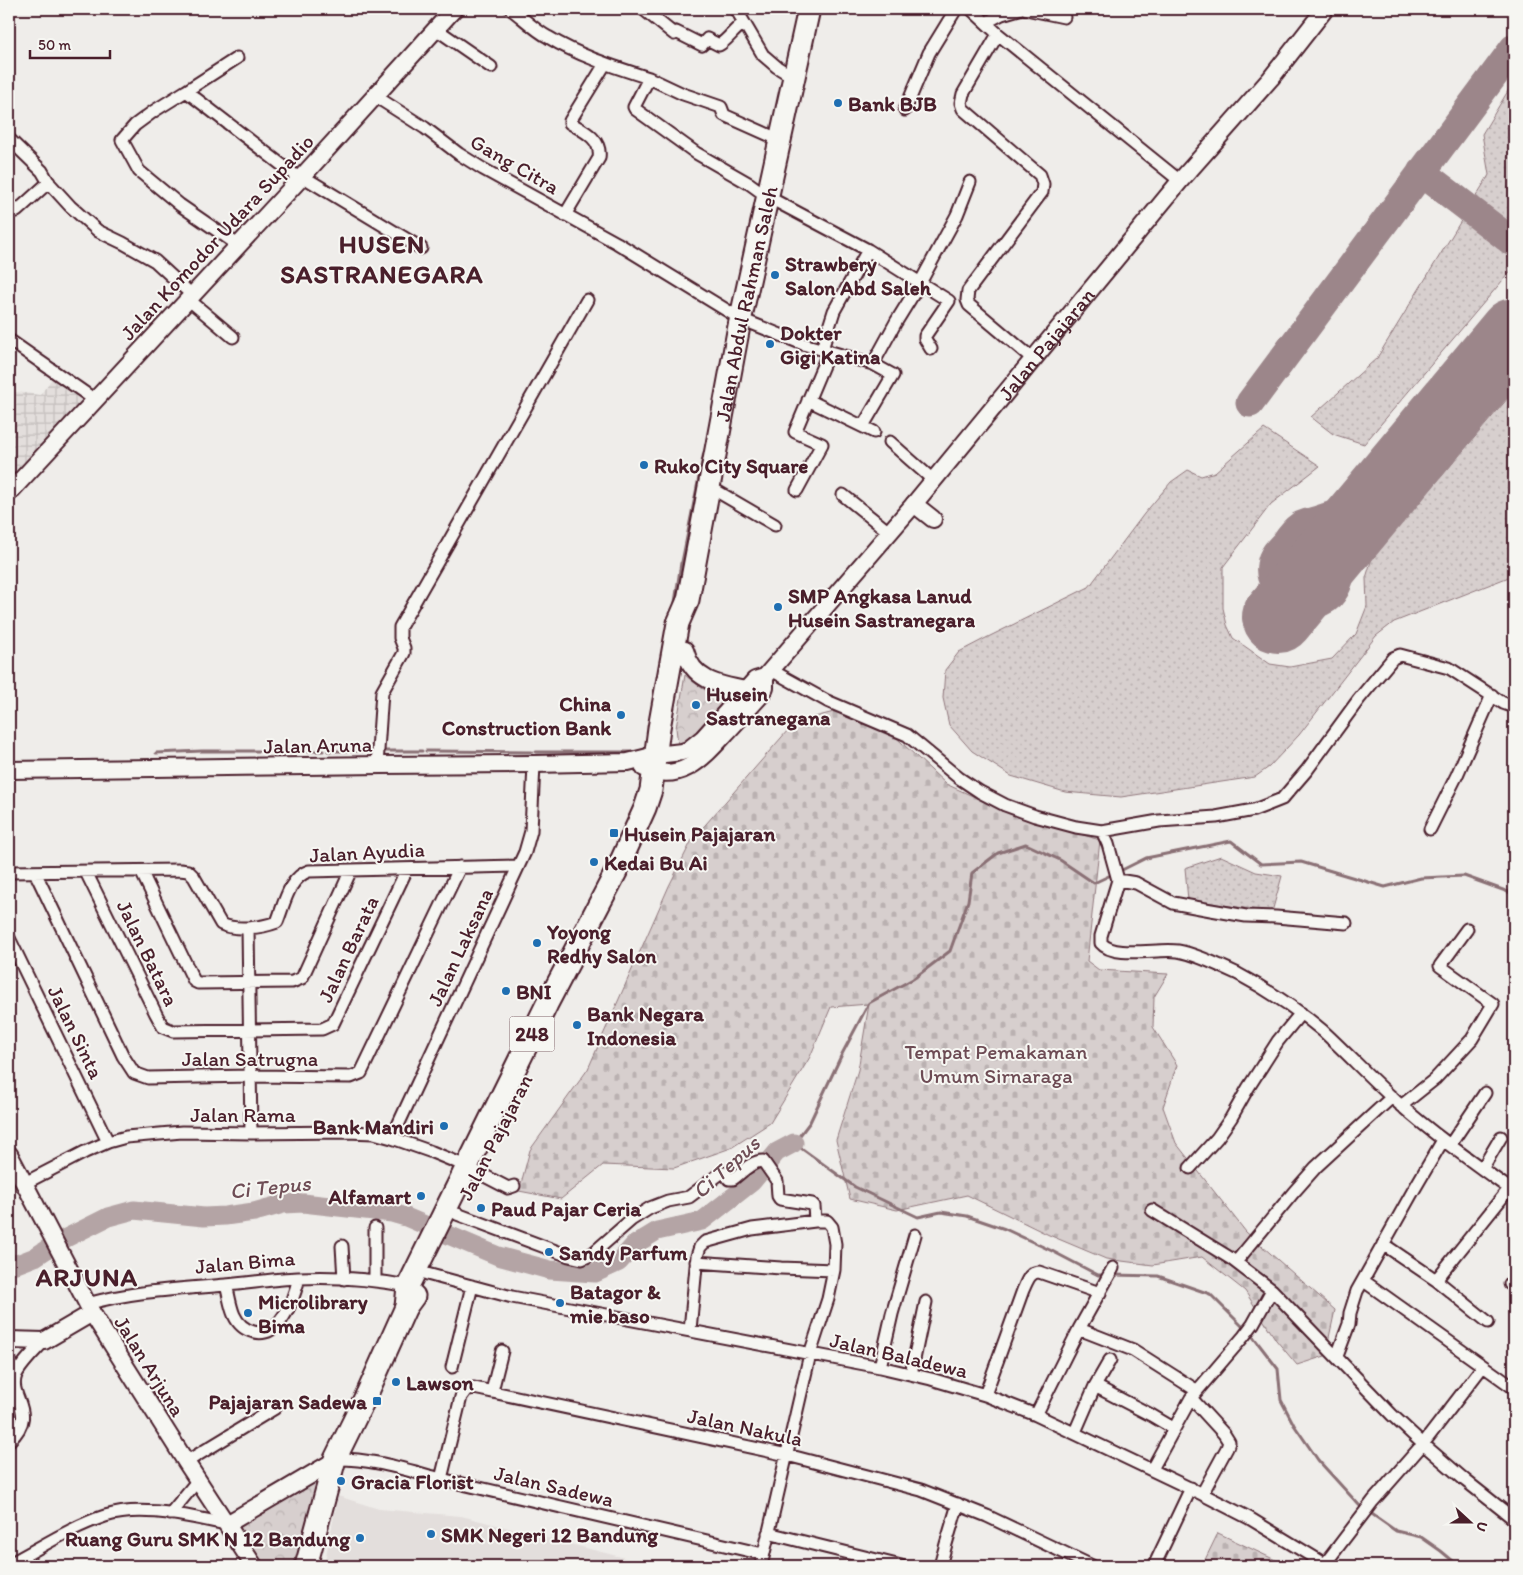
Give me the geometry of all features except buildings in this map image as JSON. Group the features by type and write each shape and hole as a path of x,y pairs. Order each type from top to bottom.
{"highway":[{"name":"Jalan Abdul Rahman Saleh","path":"660,764 672,723 689,624 688,600 740,319 768,197 807,10"},
{"name":"Jalan Abdul Rahman Saleh","path":"660,764 663,704 678,623 688,600"},
{"name":"Jalan Pajajaran","path":"406,1307 408,1286 441,1232 472,1169 607,919 656,814 660,764"},
{"name":"Jalan Pajajaran","path":"306,1566 335,1459 406,1307 420,1288 427,1274 441,1232 457,1214 472,1169"}],"main road":[{"name":"Jalan Komodor Udara Supadio","path":"9,493 301,178 454,9"},
{"name":"Jalan Pajajaran","path":"660,764 694,745 755,680 768,674 914,504 1180,181 1271,78 1325,9"},
{"path":"914,504 932,519"},
{"path":"684,650 691,667 698,674 726,687 746,690"},
{"name":"Jalan Pajajaran","path":"660,764 691,766 706,755 762,694 768,674"},
{"name":"Jalan Aruna","path":"9,770 379,761 534,764 628,762 660,764"},
{"name":"Jalan Arjuna","path":"9,1154 90,1309 254,1566"},
{"name":"Jalan Bima","path":"44,1341 90,1309"},
{"path":"9,1340 44,1341"},
{"path":"227,1524 335,1459"}],"street":[{"path":"511,9 546,36 605,64 649,78 684,94 721,107 724,115 780,140"},
{"path":"643,9 674,34 676,32 702,45 707,39 719,46 737,27 744,23"},
{"path":"736,9 763,55 793,77"},
{"path":"905,110 929,53 956,9"},
{"path":"971,9 998,34 1180,181"},
{"path":"987,22 1002,14 1019,9"},
{"path":"1026,9 1064,17"},
{"path":"436,29 491,68"},
{"path":"998,34 963,94 961,103 963,109 1040,175 1043,184 1042,192 968,291 967,300 969,305 1033,359"},
{"path":"237,58 154,110 135,125 122,140 139,171 180,204 238,245"},
{"path":"565,215 595,166 600,152 593,137 570,123 570,121 605,64"},
{"path":"649,78 634,107 635,109 696,152 768,197 868,250 949,301 925,336 931,349"},
{"path":"186,91 301,178 421,248"},
{"name":"Gang Citra","path":"375,96 483,169 616,243 740,319 803,344 873,364"},
{"path":"9,139 42,171 70,206 98,231 123,242 155,261 233,337"},
{"path":"9,204 17,211 49,182"},
{"path":"863,426 892,375 873,364 957,215 970,182"},
{"path":"797,490 822,444 795,432 825,350 831,318 868,250"},
{"path":"379,761 382,692 404,653 400,638 400,628 587,300"},
{"path":"9,340 94,400"},
{"path":"808,400 874,432"},
{"path":"890,442 933,480"},
{"path":"708,486 775,525"},
{"path":"843,495 889,532"},
{"path":"768,674 907,735 959,778 1005,805 1035,816 1076,827 1102,830 1159,820 1216,817 1254,810 1282,799 1307,770 1359,700 1394,658 1400,655 1449,668 1503,703 1514,707"},
{"path":"1430,829 1457,775 1492,695"},
{"name":"Jalan Laksana","path":"392,1138 525,852 531,830 534,764"},
{"path":"1102,830 1108,844 1117,878 1101,936 1101,943 1104,947 1120,951 1177,951 1190,954 1254,983 1322,1031 1402,1106 1447,1143 1512,1191 1436,1280"},
{"name":"Jalan Ayudia","path":"9,872 180,870 194,876 221,924 228,927 248,928 277,922 292,884 301,874 309,871 518,866"},
{"name":"Jalan Satrugna","path":"35,872 123,1056 134,1073 148,1078 351,1077 360,1073 460,867"},
{"name":"Jalan Barata","path":"250,1030 322,1028 333,1024 407,869"},
{"path":"141,870 194,981 198,983 249,983 292,982 302,978 351,870"},
{"name":"Jalan Batara","path":"86,872 164,1027 173,1031 250,1030"},
{"path":"1117,878 1136,883 1173,903 1246,916 1346,923"},
{"path":"248,928 251,1133"},
{"path":"1402,1106 1435,1079 1470,1042 1493,1004 1440,966 1467,929"},
{"name":"Jalan Sinta","path":"9,938 108,1142"},
{"path":"1190,1168 1231,1118 1278,1041 1300,1014"},
{"path":"1337,1356 1349,1324 1350,1313 1357,1292 1383,1244 1447,1143 1485,1093"},
{"path":"1236,1262 1316,1167 1392,1097"},
{"name":"Jalan Rama","path":"25,1184 85,1152 126,1137 173,1132 347,1132 374,1133 392,1138 472,1169 508,1188 514,1186"},
{"path":"1482,1169 1501,1137"},
{"path":"457,1214 569,1256 582,1259 591,1255 632,1220 650,1208 668,1200 689,1197 721,1173 725,1173 729,1179 733,1179 760,1160 763,1161 777,1181 780,1199 812,1204 814,1206 815,1221"},
{"path":"1152,1210 1236,1262 1272,1290 1392,1415 1466,1481 1514,1518"},
{"path":"690,1330 696,1262 700,1247 706,1242 752,1229 815,1221 827,1221 832,1227 835,1244 834,1270 828,1299 810,1354 761,1566"},
{"path":"374,1279 375,1228"},
{"path":"880,1367 892,1314 915,1235"},
{"path":"1383,1244 1436,1280 1488,1322"},
{"path":"342,1246 344,1279"},
{"path":"696,1262 834,1270"},
{"path":"985,1395 1023,1290 1031,1274 1039,1272 1100,1293"},
{"path":"1036,1415 1079,1329 1110,1273"},
{"name":"Jalan Baladewa","path":"427,1274 512,1297 880,1367 985,1395 1075,1432 1191,1488 1249,1518 1327,1565"},
{"path":"226,1285 234,1315 239,1324 248,1331 258,1333 268,1330 277,1324 294,1298 299,1278"},
{"name":"Jalan Bima","path":"90,1309 111,1298 157,1290 299,1278 374,1279 408,1286"},
{"path":"1368,1284 1514,1388"},
{"path":"452,1367 472,1286"},
{"path":"1152,1469 1193,1394 1244,1336 1272,1290"},
{"path":"911,1374 926,1302"},
{"path":"1079,1329 1133,1350 1193,1394 1224,1434 1229,1442 1227,1448 1202,1494"},
{"name":"Jalan Bima","path":"16,1375 44,1341"},
{"path":"492,1392 502,1351"},
{"path":"9,1360 16,1375 15,1383 22,1412 20,1430 9,1441"},
{"path":"1075,1432 1095,1386 1110,1360"},
{"path":"1327,1565 1362,1515 1423,1444 1483,1366"},
{"path":"1095,1386 1173,1428"},
{"name":"Jalan Nakula","path":"441,1479 464,1393 470,1388 788,1455 921,1490 987,1516 1092,1566"},
{"path":"186,1462 276,1408"},
{"name":"Jalan Sadewa","path":"335,1459 374,1462 764,1554"},
{"path":"170,1514 198,1480"},
{"path":"1154,1566 1191,1488"},
{"path":"940,1566 958,1504"},
{"path":"9,1564 86,1523 107,1516 153,1512 227,1524"},
{"path":"768,1533 900,1566"}],"shaded area":[{"path":"54,376 88,401 9,484 9,391 40,395"},
{"name":"SMK Negeri 12 Bandung","path":"338,1496 379,1509 461,1516 656,1566 324,1566"}],"green space":[{"path":"1514,81 1514,267 1364,444 1333,434 1311,417 1377,358 1489,175 1482,134"},
{"path":"1514,391 1514,575 1394,622 1376,636 1299,735 1269,767 1255,777 1121,797 1065,792 1011,776 972,751 949,725 943,698 945,670 959,652 1089,587 1144,514 1171,482 1188,470 1201,476 1215,472 1264,429 1320,466 1271,504 1223,567 1223,608 1227,625 1233,638 1270,664 1290,667 1332,659 1356,634 1367,606 1366,578 1372,558"},
{"path":"685,675 707,691 719,697 732,700 692,744 678,744 676,728"},
{"name":"Tempat Pemakaman Umum Sirnaraga","path":"838,711 887,729 946,784 1010,813 1100,840 1087,961 1099,970 1168,974 1154,997 1153,1027 1177,1065 1163,1107 1176,1143 1246,1232 1335,1310 1325,1356 1297,1365 1276,1340 1245,1291 1202,1257 1153,1265 1106,1259 1049,1235 967,1195 897,1210 850,1199 836,1140 858,1070 869,1004 831,1007 810,1057 770,1123 731,1148 674,1168 603,1165 561,1199 519,1191 530,1150 588,1069 669,886 692,840 795,722"},
{"path":"1221,856 1256,872 1282,876 1272,912 1188,900 1185,868"},
{"path":"326,1469 299,1566 263,1566 234,1525"},
{"path":"1218,1533 1288,1566 1202,1566"}],"waterway":[{"path":"705,451 708,435"},
{"path":"698,482 704,452"},
{"path":"682,562 698,482"},
{"path":"674,609 681,563"},
{"path":"156,753 323,751"},
{"path":"328,751 374,751"},
{"path":"381,751 422,751"},
{"path":"426,751 532,752"},
{"path":"536,752 633,752"},
{"path":"1118,872 1146,858 1231,841 1261,864 1301,862 1385,887 1421,878 1464,876 1514,894"},
{"path":"1106,1275 1098,1275 1005,1229 967,1216 941,1212 918,1217 855,1187 794,1143 810,1122 842,1054 869,1003 913,979 950,951 968,901 972,873 998,853 1026,844 1060,860 1094,883 1113,874"},
{"name":"Ci Tepus","path":"9,1263 17,1264 35,1257 56,1243 108,1217 134,1210 204,1217 254,1212 283,1204 303,1203 392,1213 406,1217 498,1256 550,1270 595,1273 619,1262 634,1245 657,1231 702,1221 752,1182 777,1152 794,1143"},
{"path":"1112,1275 1158,1276 1210,1294 1254,1338 1278,1369 1281,1400 1294,1425 1318,1460 1359,1505 1396,1531 1421,1537 1459,1566"},
{"path":"9,1430 15,1417 12,1397"}],"taxiway":[{"path":"1250,403 1514,48"},
{"path":"1421,172 1514,243"},
{"path":"1373,503 1300,526 1276,553 1271,565 1271,575 1275,584 1282,592 1291,598 1312,604 1322,602 1330,596 1338,583 1348,539 1358,522 1379,496"}],"runway":[{"path":"1278,617 1514,334"}],"place":[{"name":"Bank BJB","path":"838,103"},
{"name":"Strawbery Salon Abd Saleh","path":"775,275"},
{"name":"Dokter Gigi Katina","path":"770,344"},
{"name":"Ruko City Square","path":"644,465"},
{"name":"SMP Angkasa Lanud Husein Sastranegara","path":"778,607"},
{"name":"Husein Sastranegana","path":"696,705"},
{"name":"China Construction Bank","path":"621,715"},
{"name":"Husein Pajajaran","path":"614,833"},
{"name":"Kedai Bu Ai","path":"594,862"},
{"name":"Yoyong Redhy Salon","path":"537,943"},
{"name":"BNI","path":"506,991"},
{"name":"Bank Negara Indonesia","path":"577,1025"},
{"name":"Bank Mandiri","path":"444,1126"},
{"name":"Alfamart","path":"421,1196"},
{"name":"Paud Pajar Ceria","path":"481,1208"},
{"name":"Sandy Parfum","path":"549,1252"},
{"name":"Batagor & mie baso","path":"560,1303"},
{"name":"Microlibrary Bima","path":"248,1313"},
{"name":"Lawson","path":"396,1382"},
{"name":"Pajajaran Sadewa","path":"377,1401"},
{"name":"Gracia Florist","path":"341,1481"},
{"name":"SMK Negeri 12 Bandung","path":"431,1534"},
{"name":"Ruang Guru SMK N 12 Bandung","path":"360,1538"}],"district":[{"name":"HUSEN SASTRANEGARA","path":"382,259"},
{"name":"ARJUNA","path":"87,1277"}]}
